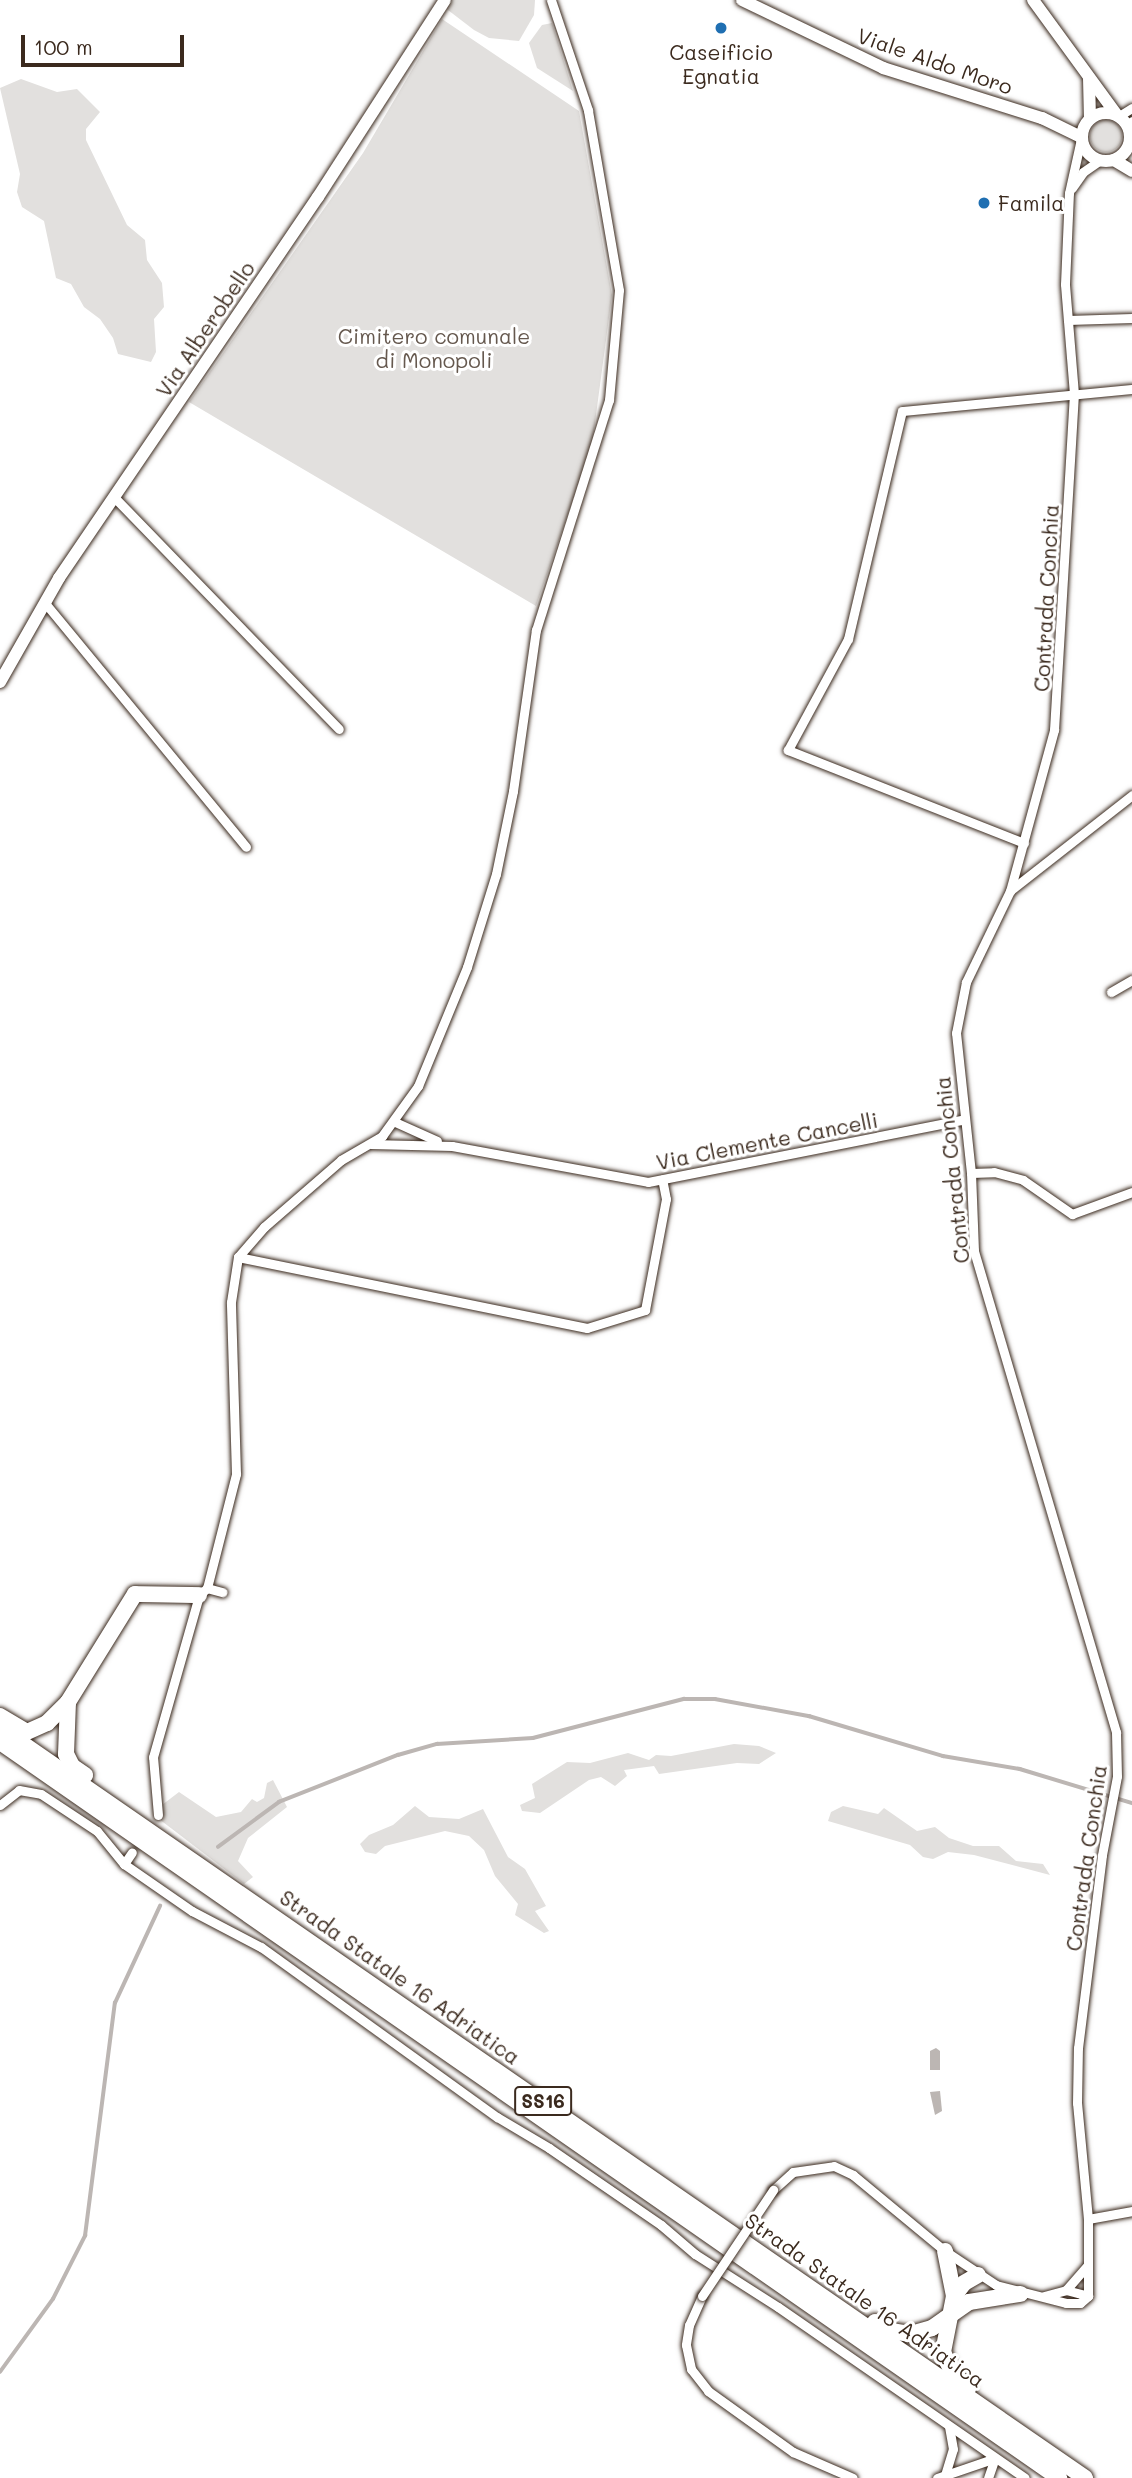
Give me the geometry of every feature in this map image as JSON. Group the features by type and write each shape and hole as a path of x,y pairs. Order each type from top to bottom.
{"highway":[{"path":"0,1716 20,1730 34,1731 68,1702 135,1594 203,1592"},
{"path":"68,1702 64,1731 72,1766 121,1799 142,1826"},
{"name":"Strada Statale 16 Adriatica","path":"0,1728 1084,2478"},
{"name":"Strada Statale 16 Adriatica","path":"0,1742 1059,2478"},
{"path":"945,2251 961,2299"},
{"path":"791,2274 891,2332 911,2334 932,2328 949,2314 978,2275"},
{"path":"961,2299 1020,2294"},
{"path":"949,2314 943,2352 952,2372 1005,2423"}],"main road":[{"name":"Via Alberobello","path":"0,682 45,603 114,496 318,197 445,0"},
{"name":"Viale Aldo Moro","path":"742,0 883,68 1042,118 1081,138"},
{"path":"1032,0 1089,78 1130,128 1129,144 1114,160"},
{"path":"1089,78 1088,120 1081,138 1087,153 1100,160 1114,160 1132,171"},
{"path":"1088,120 1102,112 1118,115"},
{"name":"Viale Aldo Moro","path":"1042,118 1088,120"}],"street":[{"path":"158,1815 153,1757 236,1474 231,1303 238,1257 264,1227 341,1160 368,1145 393,1124 405,1108 467,967 496,874 513,791 536,630 609,400 619,290 588,110 551,0"},
{"path":"1118,115 1132,108"},
{"name":"Contrada Conchia","path":"1081,138 1069,193 1068,320 1074,394 1060,681 1054,730 1010,891 966,982 956,1032 971,1173 974,1251 1116,1732 1117,1776 1078,2048 1077,2103 1088,2219 1088,2296"},
{"path":"1069,193 1083,172 1100,160"},
{"path":"1068,320 1132,318"},
{"path":"1024,843 788,750 848,639 902,411 1132,389"},
{"path":"114,496 339,729"},
{"path":"45,603 246,847"},
{"path":"1010,891 1132,795"},
{"path":"1111,992 1132,980"},
{"path":"405,1108 421,1134"},
{"name":"Via Clemente Cancelli","path":"452,1146 617,1179 662,1179 965,1119"},
{"path":"393,1124 452,1146"},
{"path":"393,1124 409,1142"},
{"path":"368,1145 409,1142 452,1146"},
{"path":"971,1173 994,1172 1023,1180 1072,1214 1132,1192"},
{"path":"238,1257 587,1328 645,1310 666,1199 662,1179"},
{"path":"203,1592 222,1592"},
{"path":"0,1805 19,1790 41,1794 97,1831 124,1864 192,1911 261,1947 497,2117 550,2148 661,2225 695,2255 1025,2478"},
{"path":"124,1864 132,1852"},
{"path":"853,2478 793,2452 708,2391 691,2369 686,2345 689,2325 702,2296 773,2190 793,2172 834,2166 853,2175 978,2275 1020,2294 1066,2303 1080,2303 1088,2296"},
{"path":"1088,2219 1132,2211"},
{"path":"1043,2297 1066,2290 1088,2265"},
{"path":"1066,2290 1088,2296"},
{"path":"941,2477 953,2449 949,2426"},
{"path":"941,2477 995,2458"},
{"path":"988,2478 995,2458"}],"green space":[{"path":"449,0 535,0 534,15 519,41 489,38 444,7"},
{"name":"Cimitero comunale di Monopoli","path":"442,19 579,111 612,295 592,445 536,606 189,402 363,153"},
{"path":"552,23 573,91 537,68 529,43 542,25"},
{"path":"21,79 57,92 77,89 100,112 86,129 86,140 127,225 145,240 147,260 162,283 164,307 154,319 156,352 151,362 118,354 113,338 100,319 84,307 71,284 56,278 44,221 22,207 17,192 20,174 0,88"},
{"path":"1106,120 1118,124 1122,136 1118,148 1106,152 1094,148 1090,136 1094,124"},
{"path":"734,1744 759,1746 776,1753 759,1764 737,1763 659,1774 654,1766 624,1770 627,1776 615,1786 601,1777 589,1780 540,1813 522,1811 520,1805 535,1798 532,1784 567,1762 590,1763 628,1753 649,1760 656,1755 671,1756"},
{"path":"273,1780 287,1807 248,1838 238,1861 253,1877 244,1884 159,1819 162,1805 179,1792 216,1817 241,1812 252,1799 257,1802 264,1798 267,1783"},
{"path":"415,1806 429,1817 459,1819 483,1809 508,1857 525,1869 546,1906 535,1911 549,1931 544,1933 515,1915 518,1904 495,1876 484,1850 469,1836 445,1831 385,1846 376,1854 365,1852 360,1844 369,1835 393,1825"},
{"path":"843,1806 878,1814 884,1808 917,1831 935,1827 949,1838 973,1846 999,1846 1016,1861 1043,1864 1050,1875 974,1855 948,1852 933,1859 923,1857 910,1845 828,1821 831,1812"}],"shaded area":[{"path":"936,2048 940,2051 940,2070 930,2070 930,2051"},
{"path":"940,2091 942,2111 935,2115 930,2092"}],"waterway":[{"path":"218,1847 279,1802 398,1755 437,1744 533,1738 684,1699 715,1699 809,1716 943,1756 1020,1769 1132,1803"},
{"path":"0,2372 53,2299 85,2236 115,2003 160,1906"}],"place":[{"name":"Caseificio Egnatia","path":"721,28"},
{"name":"Famila","path":"984,203"}]}
